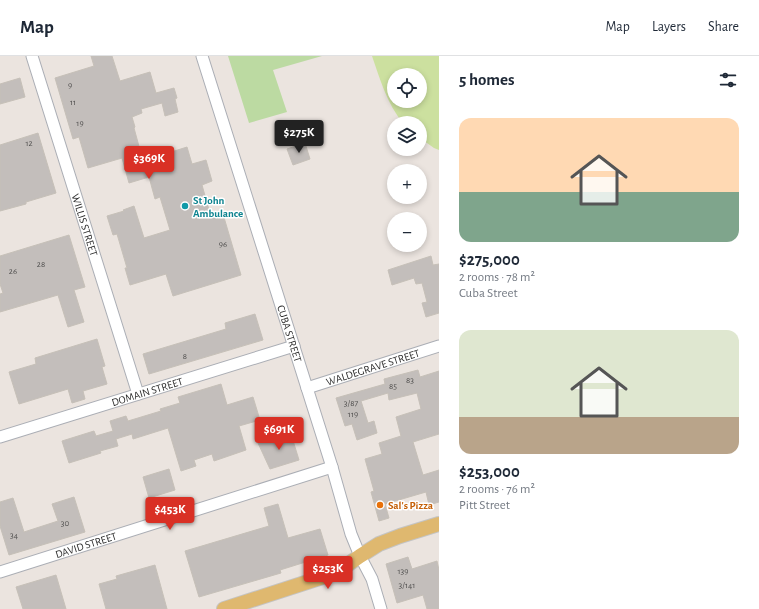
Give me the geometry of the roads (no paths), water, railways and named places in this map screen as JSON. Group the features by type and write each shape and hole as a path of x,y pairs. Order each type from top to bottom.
{"main road":[{"path":"224,609 326,576 340,570 379,544 439,524"}],"street":[{"name":"WILLIS STREET","path":"32,56 138,394"},
{"name":"CUBA STREET","path":"202,56 332,467 351,534 372,579 381,609"},
{"name":"DOMAIN STREET","path":"0,437 294,346"},
{"name":"WALDEGRAVE STREET","path":"307,388 439,346"},
{"name":"DAVID STREET","path":"0,572 332,467"}],"place":[{"name":"St John Ambulance","path":"185,206"},
{"name":"Sal's Pizza","path":"380,505"}]}
